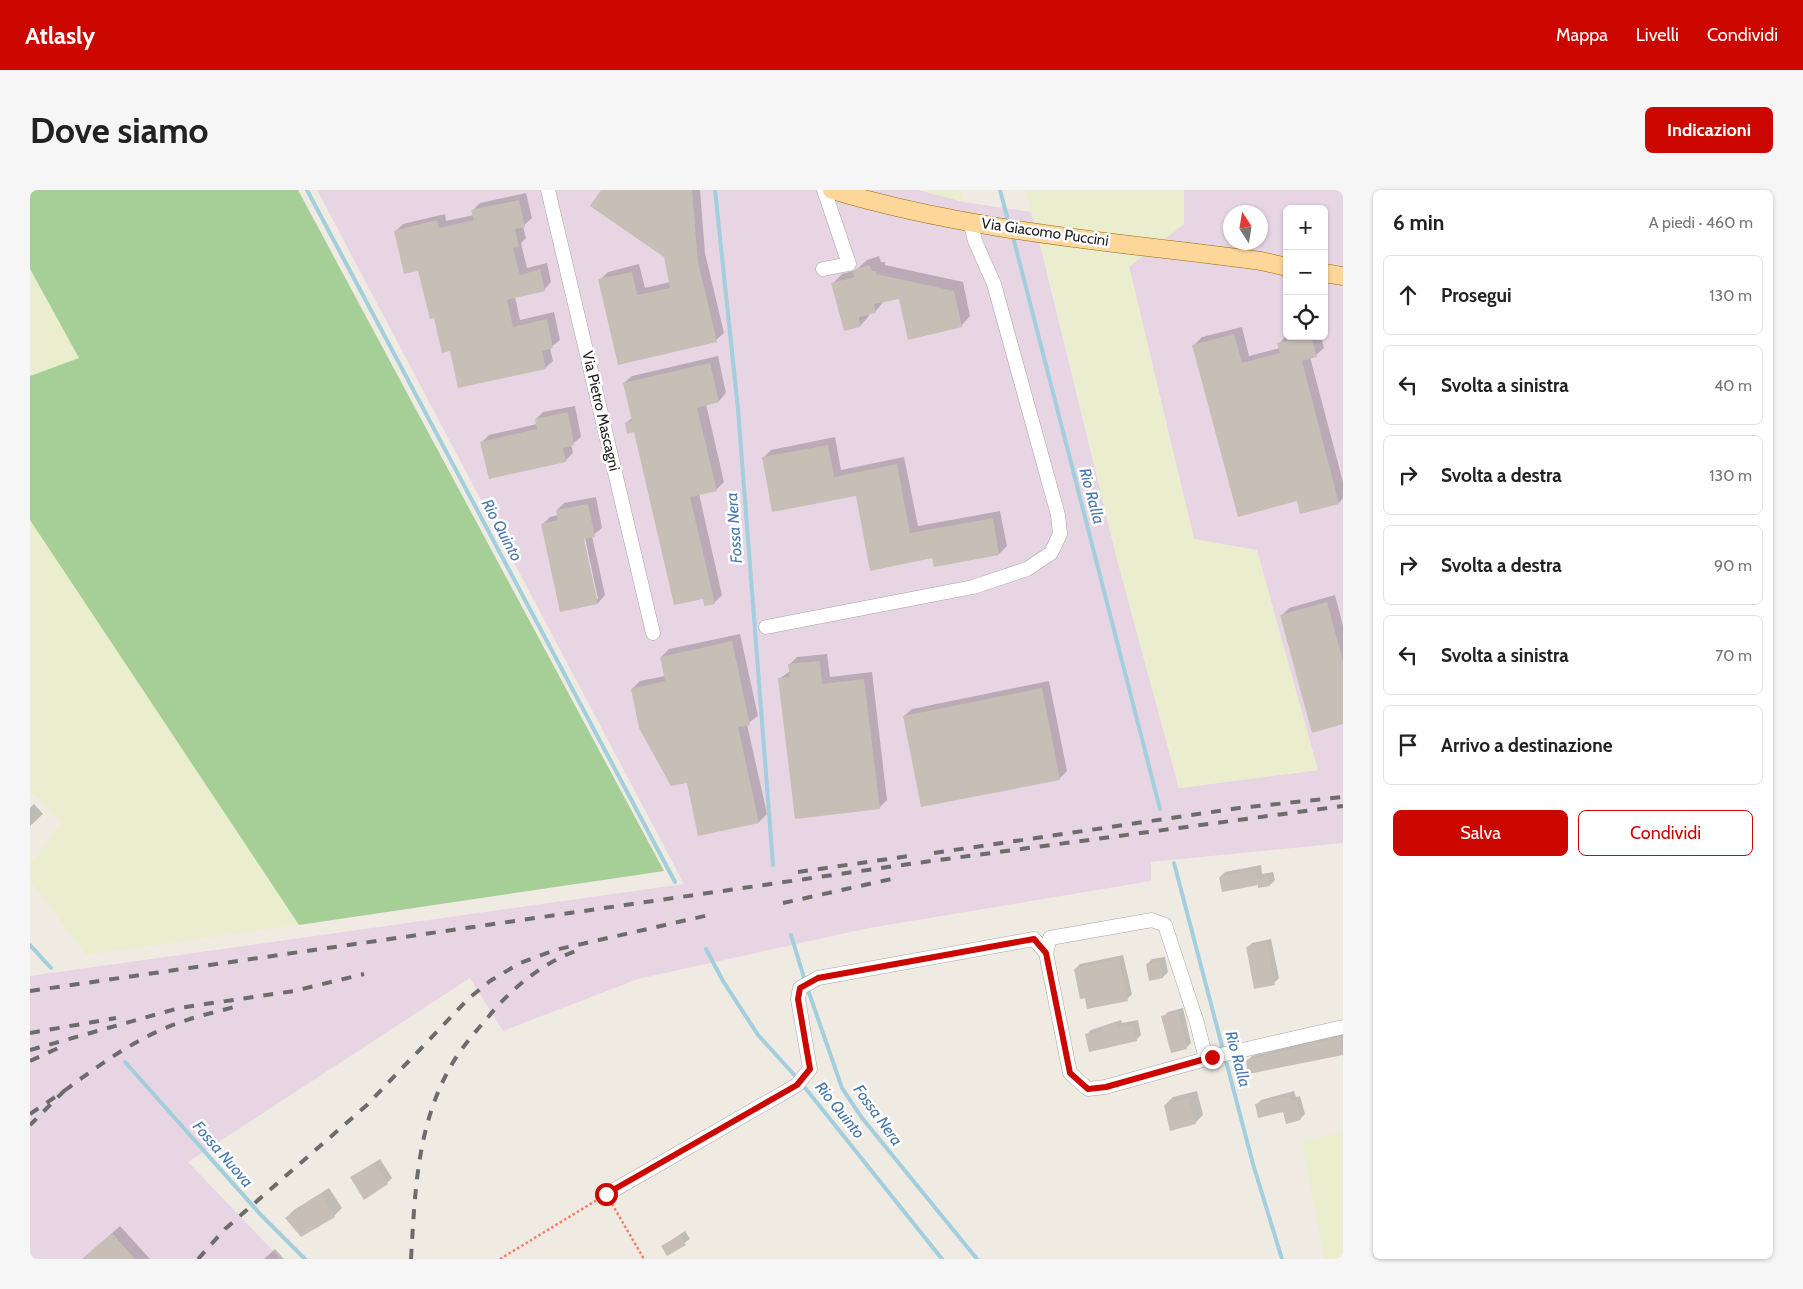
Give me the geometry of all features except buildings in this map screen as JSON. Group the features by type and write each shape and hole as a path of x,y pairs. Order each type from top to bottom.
{"main road":[{"name":"Via Giacomo Puccini","path":"832,190 888,207 1020,230 1261,261 1283,266"},
{"name":"Via Giacomo Puccini","path":"1261,261 1283,261"},
{"path":"1328,265 1343,266"},
{"path":"1328,274 1343,276"}],"street":[{"name":"Via Pietro Mascagni","path":"548,190 653,633"},
{"path":"823,269 849,264 824,190"},
{"path":"766,627 973,587 1027,569 1051,553 1060,534 1058,515 994,284 975,241 970,221"},
{"path":"1209,1058 1165,925 1152,920 1050,938 1046,953 1070,1073 1088,1089 1106,1087 1209,1058 1343,1027"},
{"path":"606,1194 801,1081 810,1069 798,999 806,985 818,978 1034,939 1046,953"}],"path":[{"path":"500,1259 606,1194 644,1259"}],"shaded area":[{"path":"317,190 919,190 964,202 1032,212 1117,559 1179,788 1318,770 1194,540 1129,266 1184,224 1184,190 1343,190 1343,843 1151,862 1151,881 869,928 638,979 503,1031 470,978 188,1162 281,1259 30,1259 30,976 684,884"}],"green space":[{"path":"30,190 298,190 664,871 299,925 30,520 30,376 79,358 30,269"},
{"path":"919,190 961,190 964,202"},
{"path":"1025,190 1184,190 1184,224 1129,267 1194,539 1257,550 1318,770 1179,788 1117,559 1051,285"},
{"path":"30,269 79,358 30,376"},
{"path":"30,520 299,925 86,955 30,881 30,865 62,821 34,794 30,796"},
{"path":"1343,1132 1343,1259 1324,1259 1302,1142"}],"waterway":[{"name":"Rio Quinto","path":"307,190 675,882"},
{"name":"Fossa Nera","path":"715,190 738,409 773,865"},
{"name":"Rio Ralla","path":"1000,190 1009,224"},
{"name":"Rio Ralla","path":"1012,233 1160,809"},
{"name":"Rio Ralla","path":"1174,863 1253,1164 1282,1259"},
{"name":"Fossa Nera","path":"791,935 805,981"},
{"name":"Fossa Nuova","path":"30,945 51,968"},
{"name":"Rio Quinto","path":"706,949 723,981 758,1035 798,1079"},
{"name":"Fossa Nera","path":"807,987 842,1088 862,1118 977,1259"},
{"name":"Fossa Nuova","path":"125,1062 261,1215 305,1259"},
{"name":"Rio Quinto","path":"802,1084 942,1259"}],"railway":[{"path":"934,853 1239,808 1343,797"},
{"path":"30,991 909,864 1343,806"},
{"path":"798,872 909,856"},
{"path":"783,903 896,878"},
{"path":"198,1259 225,1229 367,1105 468,999 490,981 520,963 555,950 709,915"},
{"path":"411,1259 414,1208 425,1134 431,1110 452,1064 479,1027 507,996 551,962 576,951"},
{"path":"30,1050 179,1008 294,991 364,974"},
{"path":"64,1091 106,1061 149,1035 188,1020 241,1005"},
{"path":"30,1033 116,1018"},
{"path":"30,1061 65,1045"},
{"path":"30,1114 64,1091 30,1125"}],"route":[{"path":"606,1194 797,1085 810,1069 798,999 800,988 818,978 1034,939 1046,953 1070,1073 1088,1089 1106,1087 1212,1057"}]}
